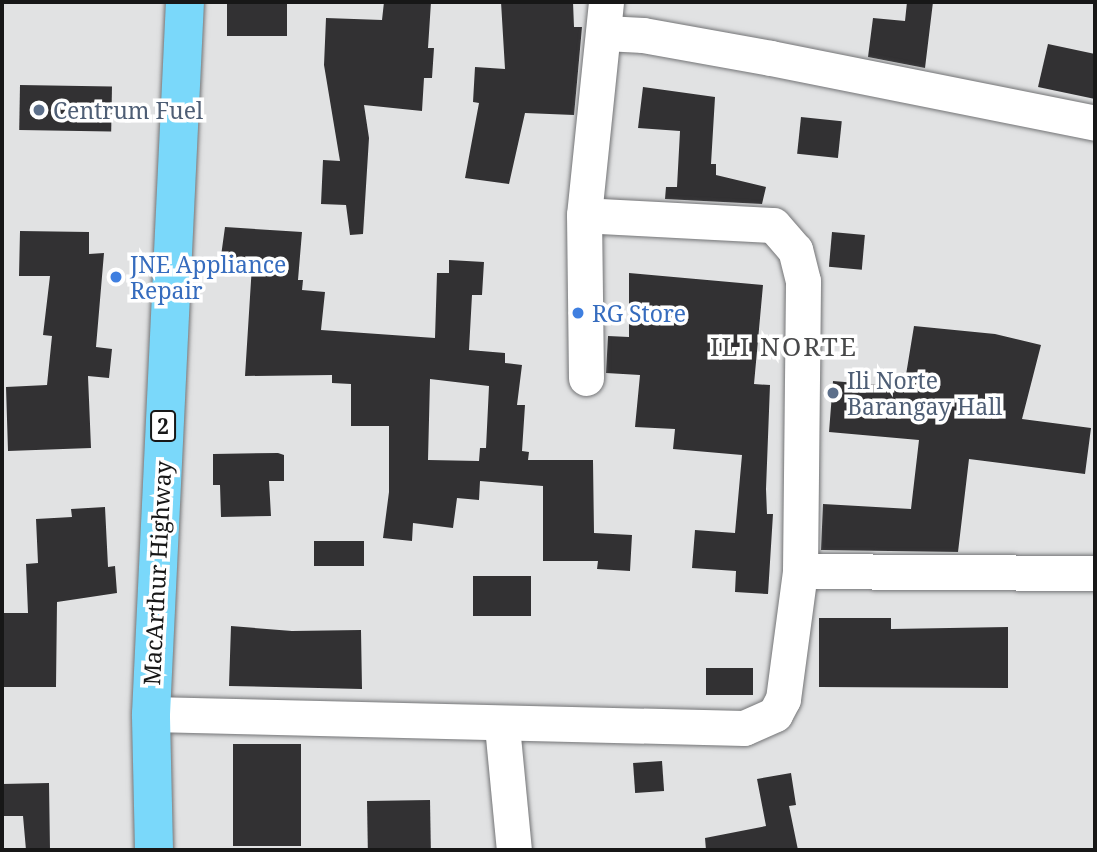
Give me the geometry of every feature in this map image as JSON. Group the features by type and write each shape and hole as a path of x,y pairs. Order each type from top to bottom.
{"highway":[{"name":"MacArthur Highway","path":"154,850 150,714 185,2"}],"street":[{"path":"586,378 584,215 606,17 771,58 1095,123"},
{"path":"150,714 502,726 744,728 775,714 783,699 800,571 803,281 796,250 774,225 584,215"},
{"path":"800,571 1095,573"},
{"path":"502,726 514,850"}],"building":[{"path":"227,2 287,2 287,36 227,36"},
{"path":"384,2 431,2 428,48 434,48 432,78 424,78 422,111 364,105 369,138 363,234 350,235 346,205 321,204 323,160 340,161 324,65 326,18 382,20"},
{"path":"501,2 573,2 574,27 582,27 574,115 525,113 509,184 465,178 479,103 473,102 475,67 505,69"},
{"path":"907,2 933,2 925,68 868,57 873,18 905,21"},
{"path":"1048,44 1095,54 1095,99 1038,87"},
{"path":"20,85 112,87 111,132 19,130"},
{"path":"643,87 715,97 711,164 716,164 716,175 766,187 762,204 665,199 666,187 677,187 680,131 638,128"},
{"path":"801,117 842,121 838,158 797,154"},
{"path":"225,227 302,232 298,280 303,280 302,290 325,292 321,330 435,338 437,273 449,273 449,260 484,262 482,295 472,295 469,350 505,353 505,363 522,365 517,405 525,405 522,451 529,452 528,460 593,460 594,533 632,535 630,571 597,569 598,561 543,561 543,486 480,481 479,500 457,498 453,528 413,523 412,541 383,538 389,492 389,426 351,426 351,384 332,383 332,375 245,376 251,260 221,256","holes":["430,379 489,386 486,448 480,448 479,461 428,460"]},
{"path":"20,231 89,232 89,254 104,253 96,347 112,349 109,378 88,376 91,448 8,451 6,387 47,385 52,336 43,335 50,276 19,276"},
{"path":"832,232 865,235 862,270 829,267"},
{"path":"629,273 763,285 754,384 770,385 766,489 767,514 773,514 768,594 735,592 736,571 692,568 695,530 735,533 742,455 673,449 675,429 635,427 640,375 606,373 608,336 629,337"},
{"path":"914,326 995,334 1041,345 1022,419 1091,428 1085,474 969,459 958,552 821,550 823,504 911,509 919,440 829,432 833,381 904,387"},
{"path":"213,454 284,455 284,481 269,481 271,516 221,517 220,485 213,485"},
{"path":"105,507 108,567 115,566 117,593 57,602 56,687 2,687 2,613 28,613 26,564 38,563 36,519 72,517 71,509"},
{"path":"314,541 364,541 364,566 314,566"},
{"path":"473,576 531,576 531,616 473,616"},
{"path":"819,618 891,618 891,629 1008,627 1008,688 819,687"},
{"path":"231,626 292,631 361,630 362,689 229,686"},
{"path":"706,668 753,668 753,695 706,695"},
{"path":"233,744 301,744 301,846 233,846"},
{"path":"662,761 664,791 635,793 633,763"},
{"path":"791,773 796,805 789,806 798,850 706,850 705,838 766,826 757,779"},
{"path":"49,783 50,850 26,850 23,816 2,816 2,784"},
{"path":"430,800 431,850 368,850 367,801"}],"place":[{"name":"Centrum Fuel","path":"39,110"},
{"name":"JNE Appliance Repair","path":"116,277"},
{"name":"RG Store","path":"578,313"},
{"name":"Ili Norte Barangay Hall","path":"833,393"}],"district":[{"name":"ILI NORTE","path":"784,347"}]}
